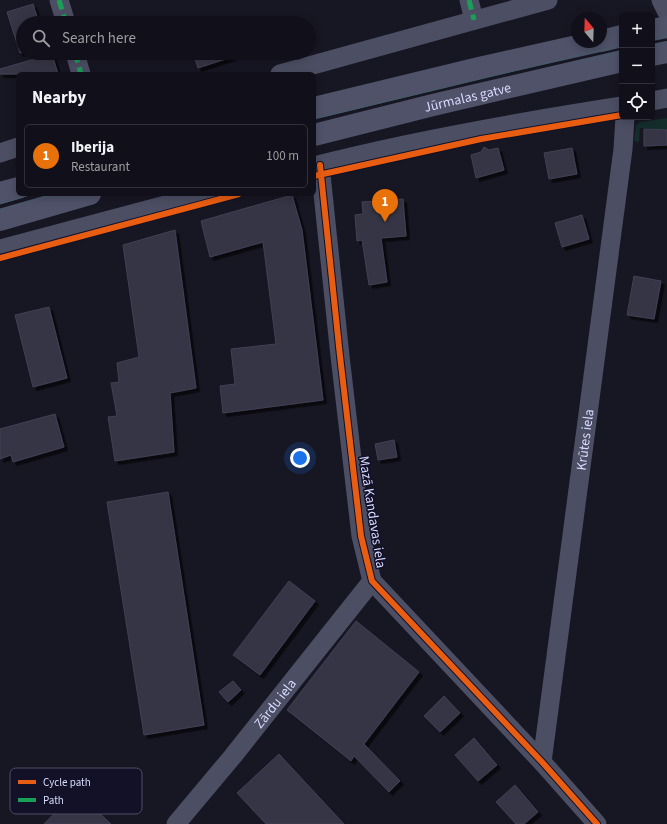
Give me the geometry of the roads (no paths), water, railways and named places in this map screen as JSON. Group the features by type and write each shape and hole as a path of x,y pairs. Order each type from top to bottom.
{"main road":[{"path":"655,29 667,27"},
{"path":"607,40 619,37"},
{"name":"Jūrmalas gatve","path":"316,108 571,47"},
{"path":"655,54 667,52"},
{"name":"Jūrmalas gatve","path":"316,134 433,105 619,62"},
{"path":"0,193 16,189"},
{"path":"0,220 83,196"}],"street":[{"path":"59,0 64,16"},
{"path":"468,0 474,20"},
{"path":"287,72 548,0"},
{"path":"661,0 667,12"},
{"path":"77,60 80,72"},
{"path":"655,100 667,98"},
{"path":"317,166 431,140 619,107"},
{"name":"Krūtes iela","path":"542,762 623,149 625,120"},
{"path":"0,152 16,148"},
{"name":"Mazā Kandavas iela","path":"317,166 360,528 372,581 542,762 597,824"},
{"path":"0,250 200,196"},
{"name":"Zārdu iela","path":"176,824 372,581"}],"tram line":[{"path":"655,38 667,36"},
{"path":"655,44 667,42"},
{"path":"316,119 619,46"},
{"path":"573,63 619,53"},
{"path":"0,204 26,196"},
{"path":"0,210 48,196"}],"place":[{"name":"Iberija","path":"385,222"}]}
